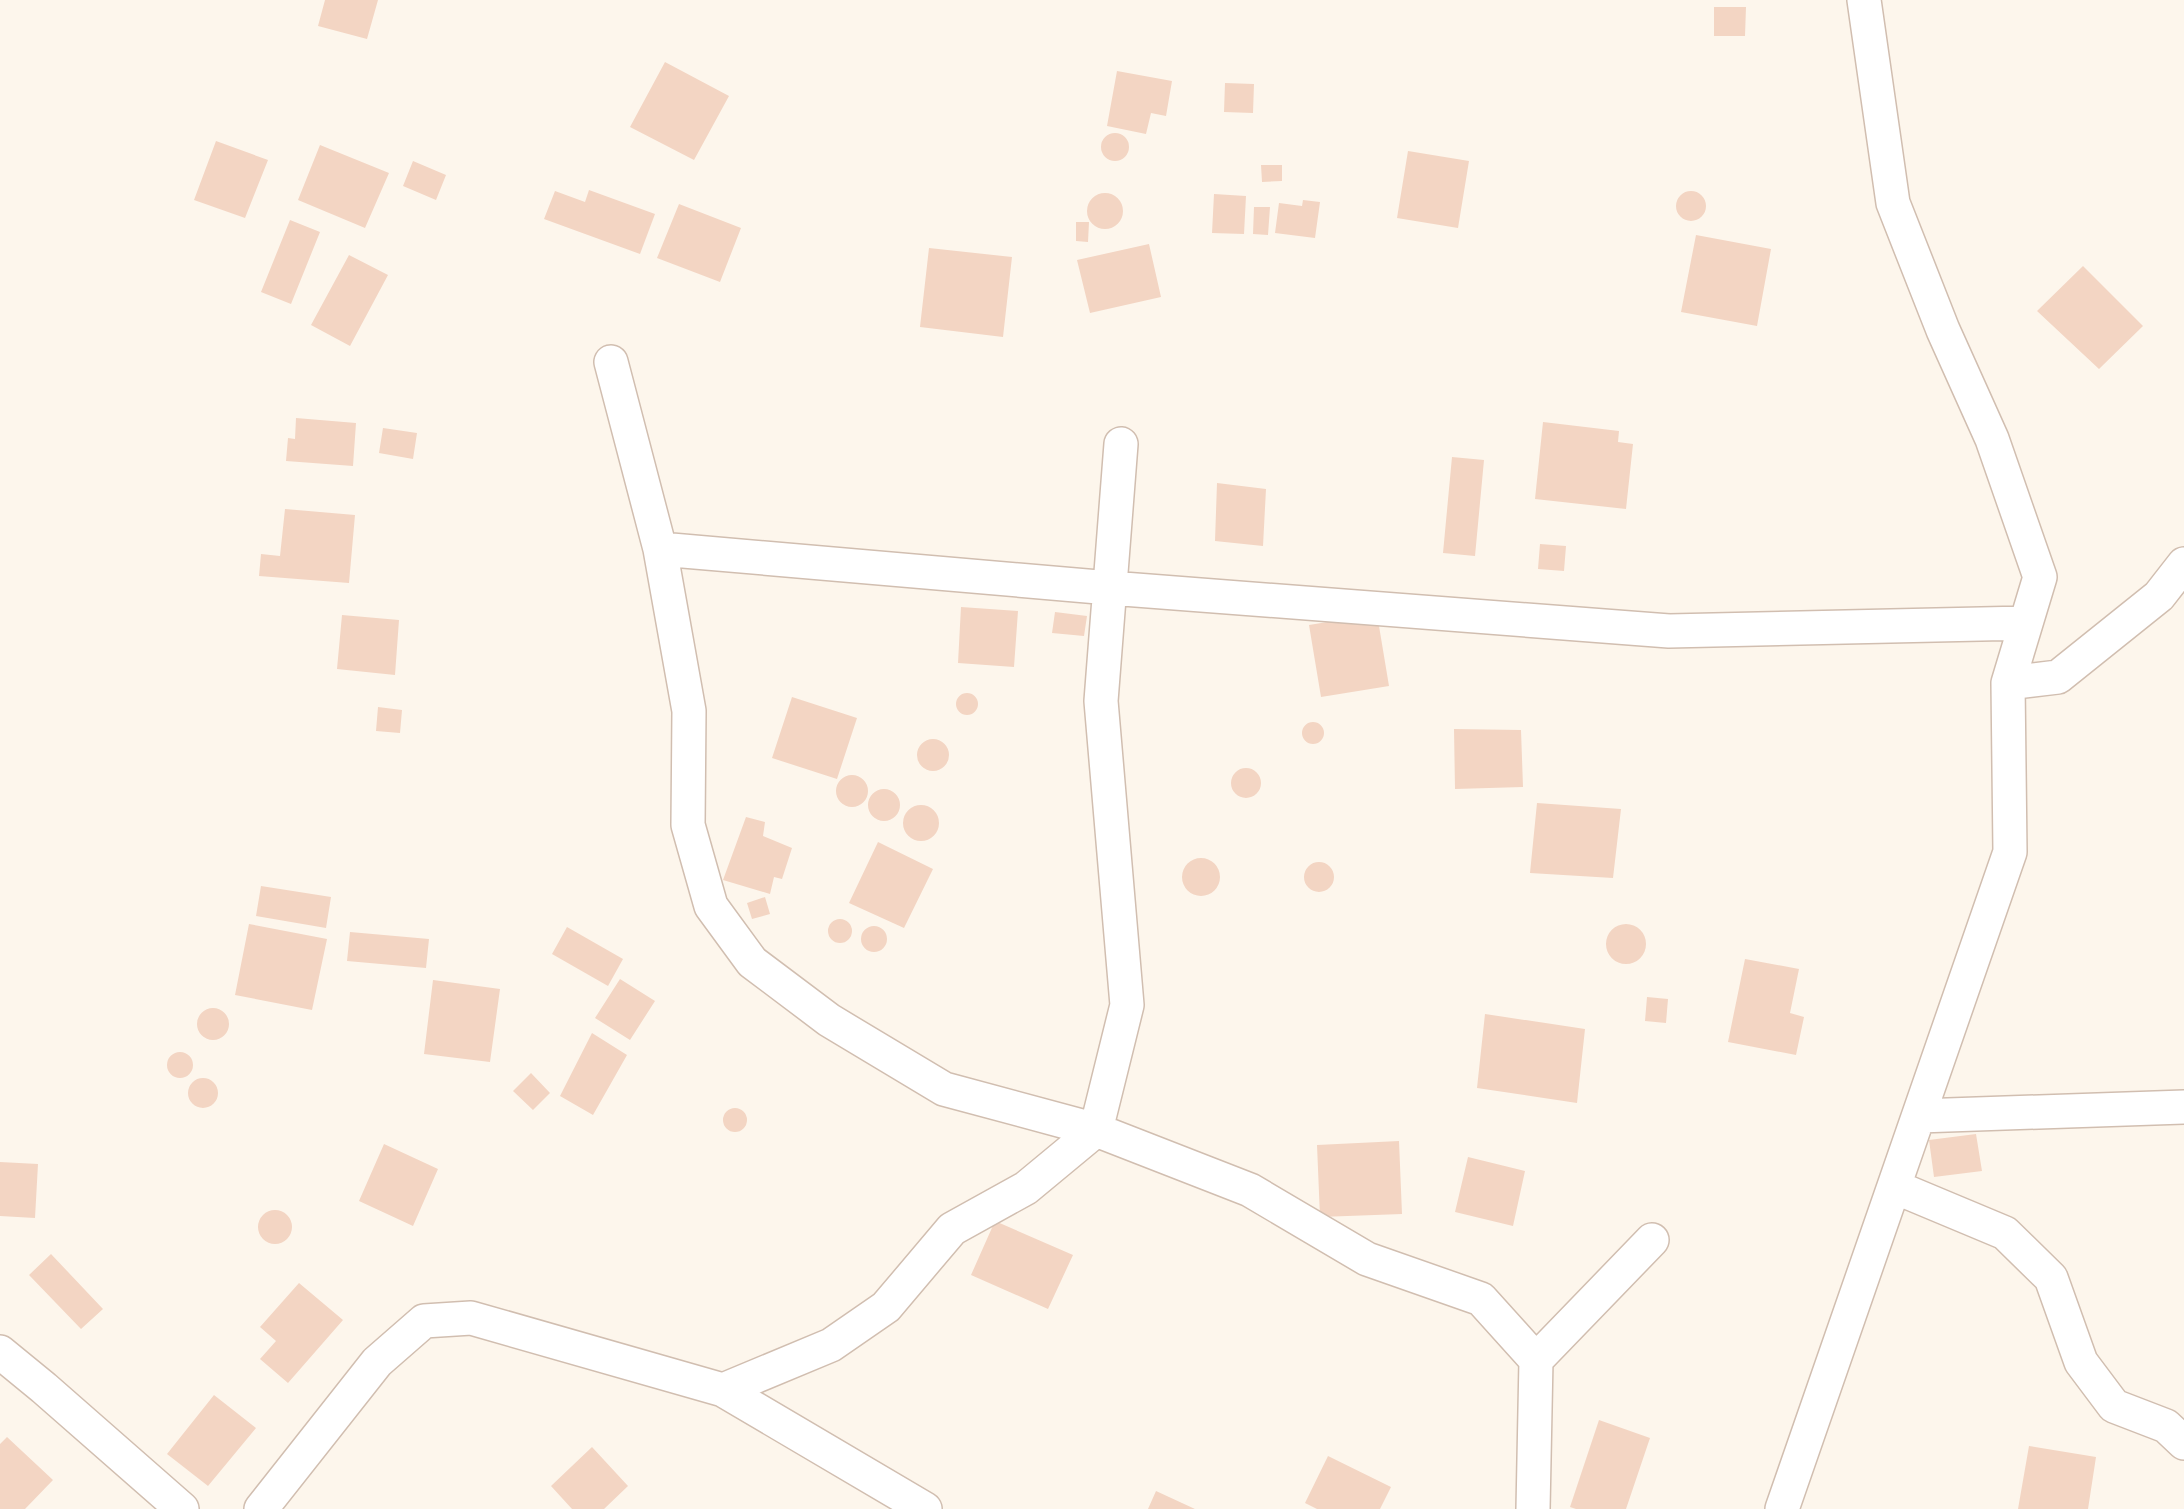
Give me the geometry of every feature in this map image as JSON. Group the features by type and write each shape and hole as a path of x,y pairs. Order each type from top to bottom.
{"street":[{"path":"1782,1509 2010,852 2008,683 2040,577 1992,439 1943,330 1893,202 1863,0"},
{"path":"611,362 660,549 689,711 688,825 711,906 752,962 829,1020 944,1089 1096,1130 1250,1190 1367,1259 1481,1299 1536,1360"},
{"path":"723,1390 831,1346 886,1307 952,1229 1026,1188 1096,1130 1127,1005 1101,700 1121,444"},
{"path":"660,549 1110,588 1669,631 2026,623"},
{"path":"2008,683 2058,677 2159,596 2184,564"},
{"path":"1919,1116 2184,1107"},
{"path":"1895,1187 2005,1233 2051,1278 2081,1362 2114,1406 2166,1426 2184,1443"},
{"path":"1533,1509 1536,1360 1652,1240"},
{"path":"261,1509 377,1362 424,1321 471,1318 723,1390 925,1509"},
{"path":"0,1352 182,1509"}],"building":[{"path":"325,0 378,0 367,39 318,26"},
{"path":"1714,7 1746,7 1745,36 1714,36"},
{"path":"665,62 729,96 694,160 630,127"},
{"path":"1117,71 1172,81 1166,116 1151,113 1146,134 1107,126"},
{"path":"1225,83 1254,84 1253,113 1224,112"},
{"path":"1115,133 1125,137 1129,147 1125,157 1115,161 1105,157 1101,147 1105,137"},
{"path":"216,141 268,160 245,218 194,200"},
{"path":"320,145 389,173 365,228 298,200"},
{"path":"1408,151 1469,161 1458,228 1397,218"},
{"path":"413,161 446,175 436,200 403,186"},
{"path":"1261,165 1282,165 1282,181 1262,182"},
{"path":"589,190 655,214 640,254 544,219 555,191 585,202"},
{"path":"1691,191 1702,195 1706,206 1702,217 1691,221 1680,217 1676,206 1680,195"},
{"path":"1105,193 1118,198 1123,211 1118,224 1105,229 1092,224 1087,211 1092,198"},
{"path":"1214,194 1246,196 1244,234 1212,233"},
{"path":"1303,200 1320,202 1315,238 1275,233 1279,203 1302,206"},
{"path":"679,204 741,228 720,282 657,258"},
{"path":"1254,207 1270,207 1268,235 1253,234"},
{"path":"290,220 320,232 291,304 261,292"},
{"path":"1076,222 1089,222 1088,242 1076,241"},
{"path":"1696,235 1771,249 1757,326 1681,312"},
{"path":"1149,244 1161,297 1090,313 1077,260"},
{"path":"929,248 1012,257 1003,337 920,327"},
{"path":"349,255 388,275 350,346 311,325"},
{"path":"2083,266 2143,326 2099,369 2037,311"},
{"path":"296,418 356,423 353,466 286,461 288,438 295,439"},
{"path":"1543,422 1619,431 1618,442 1633,444 1626,509 1535,499"},
{"path":"383,428 417,433 413,459 379,453"},
{"path":"1452,457 1484,460 1475,556 1443,553"},
{"path":"1217,483 1266,489 1263,546 1215,541"},
{"path":"285,509 355,515 349,583 259,576 261,554 280,556"},
{"path":"1540,544 1566,546 1564,571 1538,569"},
{"path":"961,607 1018,611 1014,667 958,663"},
{"path":"1055,612 1087,616 1084,636 1052,633"},
{"path":"1377,614 1389,686 1321,697 1309,625"},
{"path":"342,615 399,620 395,675 337,669"},
{"path":"963,693 971,693 978,700 978,708 971,715 963,715 956,708 956,700"},
{"path":"792,697 857,718 837,779 772,758"},
{"path":"378,707 402,710 400,733 376,731"},
{"path":"1313,722 1321,725 1324,733 1321,741 1313,744 1305,741 1302,733 1305,725"},
{"path":"1454,729 1521,730 1523,787 1455,789"},
{"path":"933,739 944,744 949,755 944,766 933,771 922,766 917,755 922,744"},
{"path":"1246,768 1257,772 1261,783 1257,794 1246,798 1235,794 1231,783 1235,772"},
{"path":"852,775 864,779 868,791 864,803 852,807 840,803 836,791 840,779"},
{"path":"884,789 895,794 900,805 895,816 884,821 873,816 868,805 873,794"},
{"path":"1537,803 1621,809 1613,878 1530,873"},
{"path":"921,805 934,810 939,823 934,836 921,841 908,836 903,823 908,810"},
{"path":"746,817 765,822 763,836 792,848 782,879 774,877 770,894 723,880"},
{"path":"878,842 933,869 904,928 849,903"},
{"path":"1201,858 1214,864 1220,877 1214,890 1201,896 1188,890 1182,877 1188,864"},
{"path":"1319,862 1330,866 1334,877 1330,888 1319,892 1308,888 1304,877 1308,866"},
{"path":"261,886 331,897 326,928 256,916"},
{"path":"765,897 770,914 752,919 747,903"},
{"path":"840,919 845,920 851,926 851,936 845,942 840,943 835,942 829,936 828,931 829,926 835,920"},
{"path":"249,924 327,939 312,1010 235,995"},
{"path":"1626,924 1640,930 1646,944 1640,958 1626,964 1612,958 1606,944 1612,930"},
{"path":"874,926 884,929 887,939 884,949 874,952 864,949 861,939 864,929"},
{"path":"567,927 623,959 608,986 552,954"},
{"path":"350,932 429,939 426,968 347,961"},
{"path":"1745,959 1799,969 1790,1013 1804,1017 1796,1055 1728,1042"},
{"path":"620,979 655,1001 630,1040 595,1018"},
{"path":"433,980 500,989 490,1062 424,1054"},
{"path":"1647,997 1668,999 1666,1023 1645,1021"},
{"path":"213,1008 224,1013 229,1024 224,1035 213,1040 202,1035 197,1024 202,1013"},
{"path":"1485,1014 1585,1029 1577,1103 1477,1088"},
{"path":"592,1033 627,1055 593,1115 560,1096"},
{"path":"180,1052 189,1056 193,1065 189,1074 180,1078 171,1074 167,1065 171,1056"},
{"path":"531,1073 550,1093 533,1110 513,1091"},
{"path":"203,1078 209,1079 217,1087 217,1099 209,1107 203,1108 197,1107 189,1099 188,1093 189,1087 197,1079"},
{"path":"735,1108 744,1111 747,1120 744,1129 735,1132 726,1129 723,1120 726,1111"},
{"path":"1976,1134 1982,1171 1934,1177 1929,1140"},
{"path":"1399,1141 1402,1214 1320,1217 1317,1145"},
{"path":"384,1144 438,1169 413,1226 359,1201"},
{"path":"1468,1157 1525,1171 1513,1226 1455,1212"},
{"path":"0,1162 38,1164 35,1218 0,1216"},
{"path":"275,1210 287,1215 292,1227 287,1239 275,1244 263,1239 258,1227 263,1215"},
{"path":"995,1221 1073,1255 1048,1309 971,1275"},
{"path":"51,1254 103,1309 81,1329 29,1275"},
{"path":"299,1283 343,1320 288,1383 260,1359 276,1341 260,1327"},
{"path":"214,1395 256,1428 208,1486 167,1454"},
{"path":"1599,1420 1650,1438 1626,1509 1570,1507"},
{"path":"7,1437 53,1480 25,1509 0,1509 0,1444"},
{"path":"2029,1446 2096,1457 2088,1509 2018,1509"},
{"path":"592,1447 628,1486 604,1509 572,1509 551,1486"},
{"path":"1328,1456 1391,1487 1380,1509 1317,1509 1305,1503"},
{"path":"1156,1491 1195,1509 1148,1509"}]}
